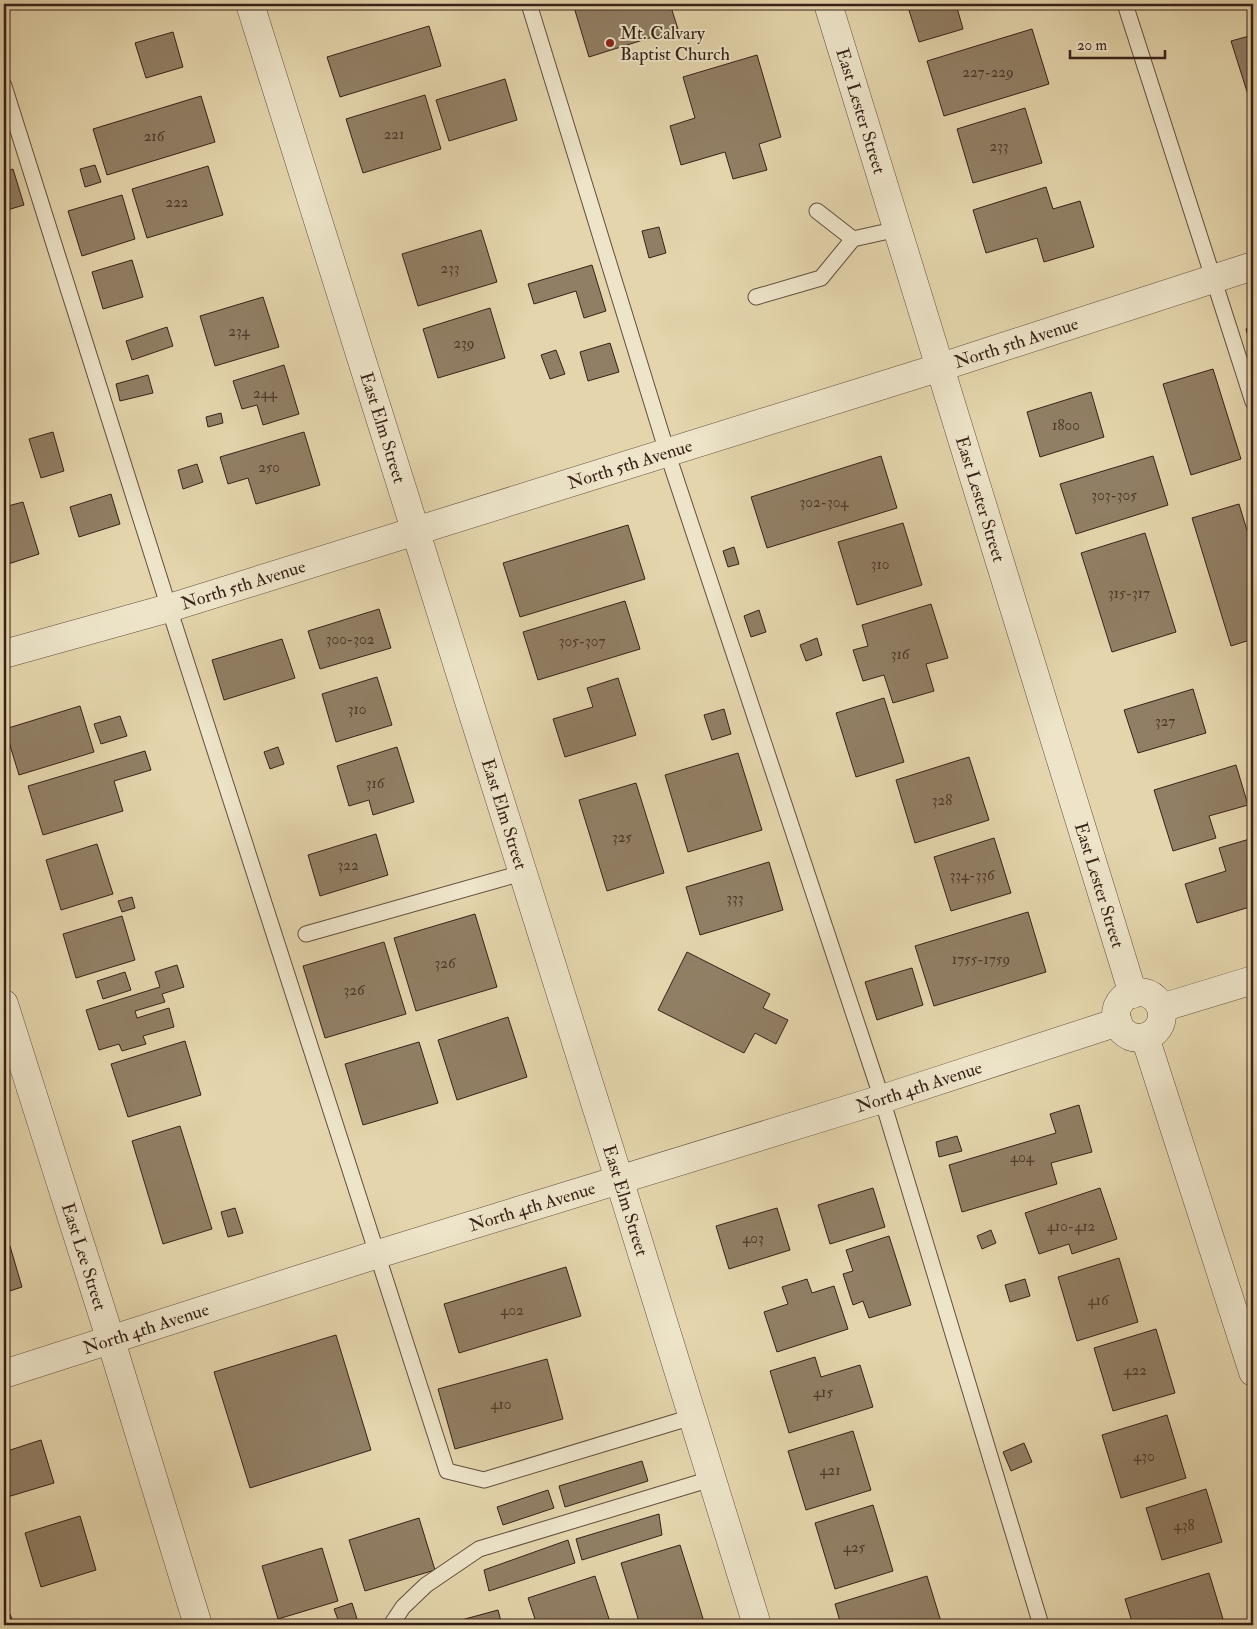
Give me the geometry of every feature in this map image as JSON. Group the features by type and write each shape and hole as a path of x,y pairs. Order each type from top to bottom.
{"street":[{"name":"East Elm Street","path":"250,4 757,1625"},
{"name":"East Lester Street","path":"828,4 1133,994"},
{"name":"North 5th Avenue","path":"4,654 169,608 414,532 941,367 1253,266"},
{"path":"1161,1008 1253,980"},
{"path":"1144,993 1152,996 1161,1008 1160,1024 1156,1031 1145,1037 1135,1038 1127,1035 1118,1022 1118,1007 1122,1000 1133,994 1144,993"},
{"name":"East Lee Street","path":"4,1004 111,1340 198,1625"},
{"name":"North 4th Avenue","path":"4,1374 378,1254 882,1099 1118,1022"},
{"path":"1145,1037 1253,1372"}],"lane":[{"path":"529,4 667,452 882,1099 1041,1625"},
{"path":"1125,4 1215,278 1253,402"},
{"path":"4,86 169,608 447,1471 484,1480 692,1417"},
{"path":"817,211 853,239"},
{"path":"756,297 821,278 853,239 898,229"},
{"path":"306,934 522,872"},
{"path":"391,1625 403,1607 426,1585 479,1548 711,1479"}],"building":[{"name":"Mt. Calvary Baptist Church","path":"573,4 670,4 678,29 589,57"},
{"path":"907,4 956,4 963,29 919,42"},
{"path":"429,26 441,66 340,97 327,57"},
{"path":"1032,29 1049,84 944,116 927,61"},
{"path":"173,32 183,67 146,78 135,43"},
{"path":"1253,35 1253,100 1250,101 1231,41"},
{"path":"757,55 781,137 759,144 767,170 733,179 725,152 681,165 670,126 695,118 683,77"},
{"path":"505,79 517,120 449,141 436,100"},
{"path":"425,95 441,149 363,173 346,119"},
{"path":"201,96 215,142 107,175 93,129"},
{"path":"1025,108 1042,163 973,183 957,129"},
{"path":"95,165 101,182 85,187 80,169"},
{"path":"208,166 223,215 147,238 132,189"},
{"path":"13,169 24,205 4,211 4,172"},
{"path":"1046,187 1053,209 1080,201 1094,247 1044,262 1037,238 986,253 973,210"},
{"path":"122,195 135,239 82,256 68,211"},
{"path":"659,227 666,253 649,258 642,231"},
{"path":"481,230 497,282 418,306 402,254"},
{"path":"132,260 143,297 103,309 92,272"},
{"path":"592,265 606,311 584,318 576,291 534,304 528,284"},
{"path":"263,297 279,347 215,366 200,316"},
{"path":"490,308 505,358 438,378 423,329"},
{"path":"1253,326 1253,354 1246,329"},
{"path":"167,327 173,346 132,360 126,341"},
{"path":"610,343 619,372 588,381 580,352"},
{"path":"556,350 565,374 550,379 541,355"},
{"path":"284,365 299,414 263,425 257,405 242,409 233,381"},
{"path":"1213,369 1241,459 1191,475 1163,384"},
{"path":"148,375 153,393 120,401 116,384"},
{"path":"1091,392 1104,437 1040,457 1027,412"},
{"path":"221,413 223,423 208,427 206,417"},
{"path":"53,432 64,471 41,478 29,439"},
{"path":"304,432 320,485 256,504 248,478 228,484 220,457"},
{"path":"881,456 897,508 767,548 751,497"},
{"path":"1153,456 1168,505 1076,534 1060,484"},
{"path":"197,464 203,482 183,489 178,470"},
{"path":"111,494 120,524 79,537 70,507"},
{"path":"23,502 39,554 5,565 4,507"},
{"path":"1239,504 1253,550 1253,639 1231,646 1192,518"},
{"path":"903,523 922,585 857,605 838,542"},
{"path":"628,525 645,579 520,617 503,563"},
{"path":"1145,533 1176,632 1112,652 1081,553"},
{"path":"734,547 739,564 728,567 723,551"},
{"path":"625,601 640,649 538,680 523,632"},
{"path":"931,604 948,658 926,664 934,691 893,703 884,675 863,681 853,650 868,646 862,625"},
{"path":"379,609 391,648 320,669 308,631"},
{"path":"759,610 766,632 751,637 744,616"},
{"path":"817,638 822,655 806,661 800,645"},
{"path":"282,639 295,678 224,700 212,660"},
{"path":"377,677 392,725 336,742 322,694"},
{"path":"618,678 636,735 565,757 553,719 593,707 587,688"},
{"path":"1193,689 1206,733 1138,753 1124,710"},
{"path":"884,698 904,762 856,777 836,713"},
{"path":"80,706 94,752 19,775 5,729"},
{"path":"724,709 731,734 712,740 704,715"},
{"path":"120,716 127,736 101,744 94,724"},
{"path":"278,747 284,764 270,769 264,752"},
{"path":"397,747 414,802 373,815 369,800 349,806 337,766"},
{"path":"145,751 151,770 114,781 123,811 43,835 28,786"},
{"path":"738,753 762,830 688,852 665,775"},
{"path":"969,757 989,820 915,843 896,780"},
{"path":"1236,765 1248,805 1209,816 1216,838 1173,851 1154,790"},
{"path":"636,783 664,873 607,891 579,800"},
{"path":"376,834 388,875 320,896 308,855"},
{"path":"994,838 1011,893 951,911 934,857"},
{"path":"1253,838 1253,906 1197,923 1185,884 1226,871 1219,848"},
{"path":"97,844 113,894 61,910 46,860"},
{"path":"769,862 783,910 700,935 686,887"},
{"path":"132,897 135,908 122,912 118,901"},
{"path":"1028,912 1046,972 934,1006 915,946"},
{"path":"475,914 497,987 416,1011 394,938"},
{"path":"122,916 135,960 76,978 63,934"},
{"path":"384,942 406,1014 325,1038 303,966"},
{"path":"687,952 770,994 763,1008 788,1020 776,1044 755,1033 744,1053 658,1010"},
{"path":"177,965 184,987 162,994 165,1002 135,1011 137,1018 169,1008 174,1027 143,1036 146,1044 122,1051 119,1044 99,1050 86,1010 160,987 155,972"},
{"path":"912,968 923,1005 877,1020 865,982"},
{"path":"125,972 131,990 103,999 97,981"},
{"path":"508,1017 527,1077 457,1100 438,1040"},
{"path":"185,1041 201,1095 128,1117 111,1064"},
{"path":"419,1042 438,1103 363,1125 345,1064"},
{"path":"1079,1105 1092,1152 1051,1163 1057,1184 962,1212 949,1165 1056,1133 1050,1114"},
{"path":"180,1126 212,1229 163,1244 132,1141"},
{"path":"957,1136 962,1151 939,1157 936,1142"},
{"path":"873,1188 885,1227 830,1244 818,1205"},
{"path":"1100,1188 1117,1239 1072,1254 1069,1244 1039,1254 1025,1213"},
{"path":"235,1208 243,1233 228,1237 221,1212"},
{"path":"777,1208 790,1250 729,1269 716,1226"},
{"path":"991,1230 996,1243 982,1249 977,1236"},
{"path":"889,1236 911,1305 869,1318 863,1301 853,1305 843,1274 853,1271 846,1250"},
{"path":"10,1246 22,1287 4,1293 4,1248"},
{"path":"1119,1258 1138,1322 1077,1341 1058,1277"},
{"path":"566,1267 581,1316 459,1353 444,1304"},
{"path":"807,1279 812,1293 834,1286 848,1329 777,1352 764,1312 788,1304 782,1287"},
{"path":"1025,1279 1030,1296 1010,1302 1005,1285"},
{"path":"1156,1329 1175,1393 1113,1411 1094,1348"},
{"path":"336,1335 371,1450 250,1488 214,1372"},
{"path":"815,1357 821,1377 860,1365 873,1407 789,1433 770,1371"},
{"path":"547,1359 563,1419 455,1449 438,1389"},
{"path":"1167,1415 1186,1478 1121,1498 1102,1435"},
{"path":"853,1431 871,1490 806,1510 788,1451"},
{"path":"41,1440 54,1483 4,1498 4,1452"},
{"path":"1024,1443 1032,1462 1011,1471 1003,1452"},
{"path":"642,1461 648,1481 565,1507 559,1486"},
{"path":"1206,1489 1222,1542 1162,1560 1146,1508"},
{"path":"548,1490 554,1508 503,1525 497,1507"},
{"path":"873,1505 893,1571 835,1589 815,1523"},
{"path":"659,1514 662,1535 582,1560 576,1539"},
{"path":"80,1516 96,1570 41,1587 25,1533"},
{"path":"419,1518 435,1570 365,1591 349,1540"},
{"path":"568,1540 575,1563 489,1591 484,1570"},
{"path":"680,1545 705,1625 640,1625 621,1563"},
{"path":"322,1548 338,1601 278,1619 262,1566"},
{"path":"1209,1573 1223,1619 1202,1625 1133,1625 1125,1599"},
{"path":"595,1576 611,1625 537,1625 528,1598"},
{"path":"927,1576 942,1625 841,1625 835,1604"},
{"path":"352,1603 359,1625 340,1625 334,1609"},
{"path":"498,1610 502,1625 443,1625"},
{"path":"10,1614 14,1625 4,1625 4,1616"}],"place":[{"name":"Mt. Calvary Baptist Church","path":"610,43"}]}
